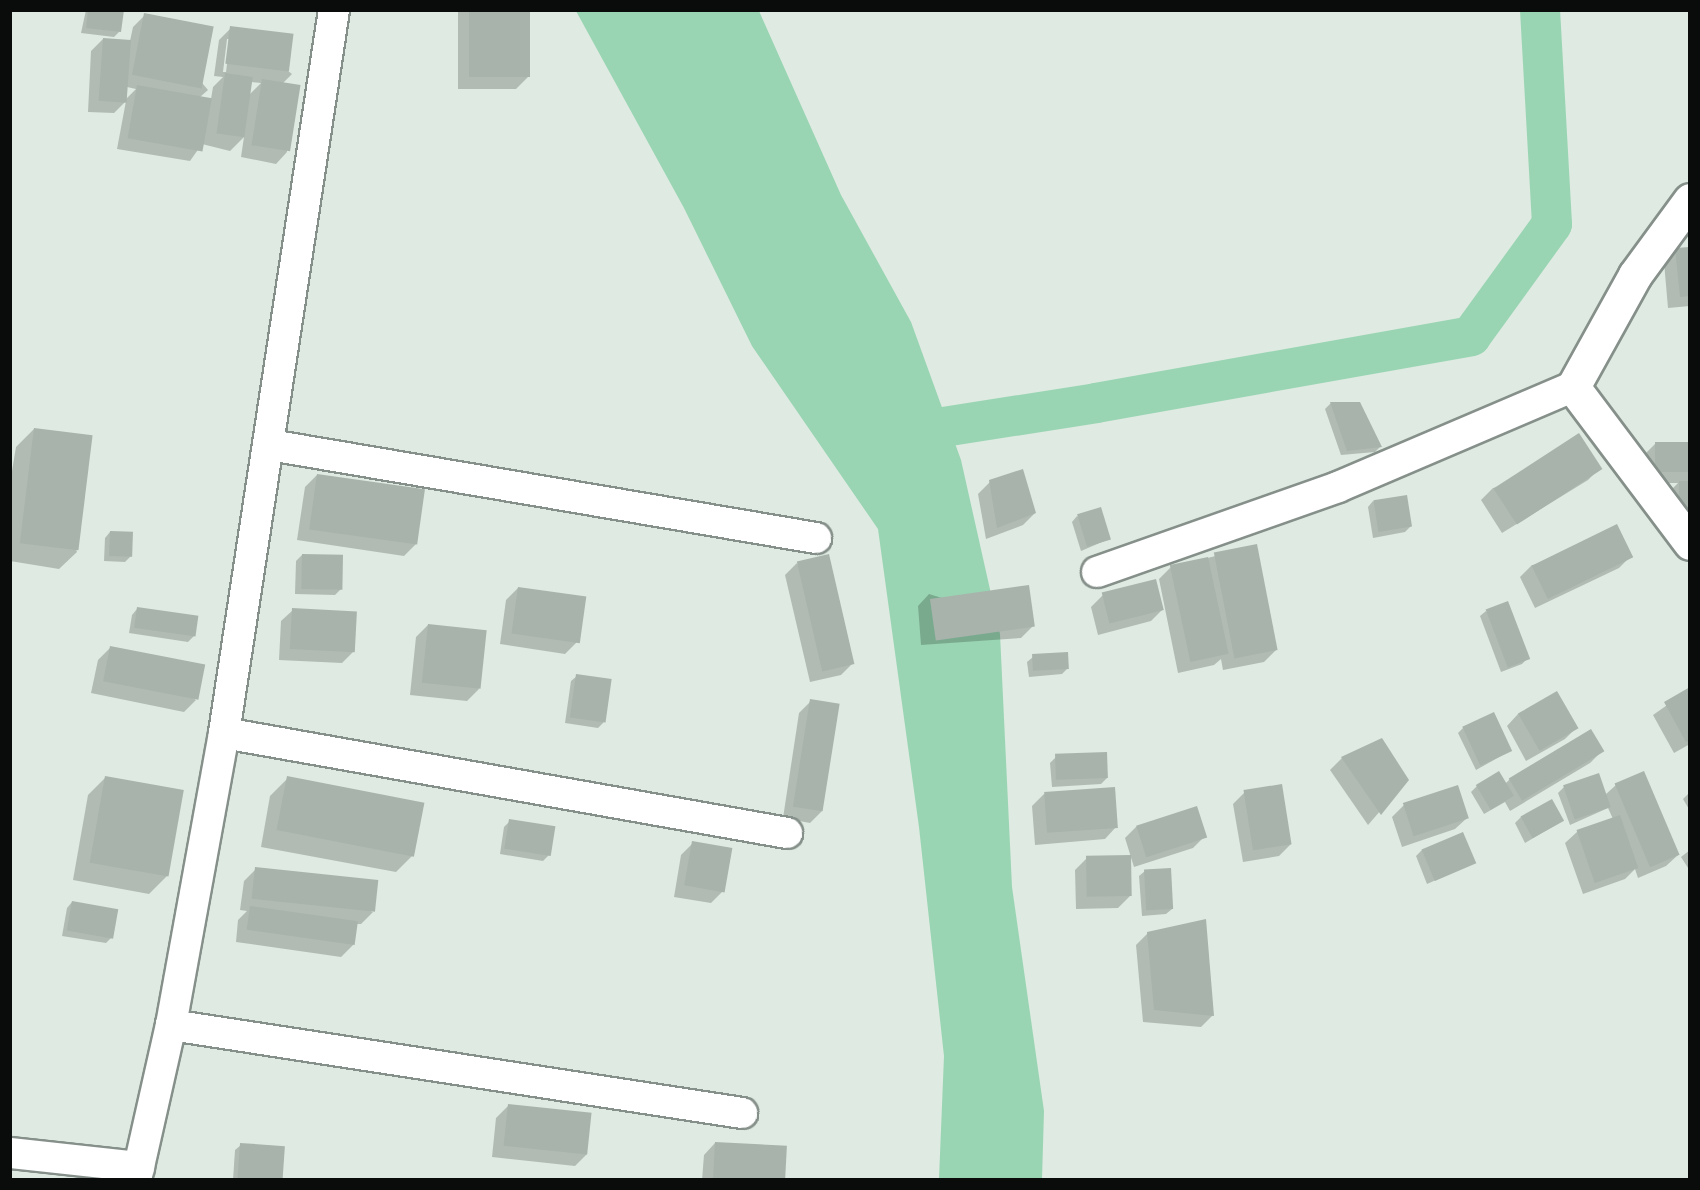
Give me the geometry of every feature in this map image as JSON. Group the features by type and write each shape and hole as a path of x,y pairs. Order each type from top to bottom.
{"street":[{"path":"13,1162 138,1173 171,1025 224,733 270,445 334,10"},
{"path":"1097,572 1338,487 1574,387 1635,275 1689,200"},
{"path":"1574,387 1689,543"},
{"path":"270,445 816,538"},
{"path":"224,733 787,833"},
{"path":"171,1025 742,1113"}],"shaded area":[{"path":"576,11 759,11 841,195 911,322 961,460 1000,634 1012,887 1044,1111 1042,1179 939,1179 944,1056 919,827 878,529 752,346 684,208"}],"building":[{"path":"88,10 124,10 121,32 86,28"},
{"path":"469,10 530,10 530,77 469,77"},
{"path":"144,13 214,27 202,88 132,75"},
{"path":"230,26 294,34 289,72 225,64"},
{"path":"103,38 131,40 127,103 99,101"},
{"path":"225,73 253,77 244,137 217,133"},
{"path":"262,79 301,85 290,151 252,145"},
{"path":"137,85 212,98 202,151 128,138"},
{"path":"1690,247 1690,296 1680,297 1675,248"},
{"path":"1330,402 1360,402 1382,447 1347,451"},
{"path":"34,428 93,435 78,550 20,543"},
{"path":"1579,433 1602,469 1517,525 1493,489"},
{"path":"1655,442 1690,442 1690,472 1655,472"},
{"path":"1023,469 1036,513 997,528 989,480"},
{"path":"317,474 425,489 417,545 309,529"},
{"path":"1679,481 1690,481 1690,511 1679,511"},
{"path":"1407,495 1412,527 1378,532 1373,500"},
{"path":"1101,507 1111,540 1087,547 1077,514"},
{"path":"1617,524 1633,557 1548,599 1532,566"},
{"path":"110,531 133,532 132,557 109,556"},
{"path":"1257,544 1278,650 1234,658 1214,552"},
{"path":"302,554 343,555 342,590 301,589"},
{"path":"829,554 854,664 822,672 797,561"},
{"path":"1208,557 1229,654 1190,662 1170,565"},
{"path":"1156,579 1164,610 1109,624 1102,593"},
{"path":"1029,585 1035,627 936,641 930,599"},
{"path":"518,587 586,597 580,643 511,634"},
{"path":"1508,601 1530,659 1508,667 1486,610"},
{"path":"137,607 198,616 195,636 134,628"},
{"path":"292,608 357,611 355,652 290,649"},
{"path":"428,624 487,630 481,689 422,683"},
{"path":"110,646 205,665 198,700 103,681"},
{"path":"1068,652 1069,669 1033,671 1032,654"},
{"path":"576,674 612,679 606,723 570,718"},
{"path":"1690,687 1690,740 1686,742 1664,702"},
{"path":"1557,691 1578,728 1540,751 1518,714"},
{"path":"810,699 840,704 823,811 793,807"},
{"path":"1494,712 1512,751 1480,766 1462,727"},
{"path":"1591,729 1604,751 1522,801 1509,778"},
{"path":"1382,738 1409,780 1381,815 1341,757"},
{"path":"1107,752 1108,778 1056,780 1055,754"},
{"path":"1499,771 1514,796 1491,810 1476,785"},
{"path":"1644,771 1680,855 1650,867 1615,784"},
{"path":"1599,773 1611,807 1575,819 1563,785"},
{"path":"105,776 184,790 169,877 90,863"},
{"path":"287,776 424,803 414,857 277,830"},
{"path":"1282,784 1292,844 1253,850 1243,790"},
{"path":"1458,785 1469,818 1414,836 1403,803"},
{"path":"1115,787 1118,828 1047,833 1044,792"},
{"path":"1552,799 1564,821 1533,838 1521,816"},
{"path":"1197,806 1207,837 1146,857 1136,826"},
{"path":"1620,815 1638,868 1595,883 1577,830"},
{"path":"509,819 555,826 551,856 504,849"},
{"path":"1463,832 1476,863 1435,881 1422,850"},
{"path":"692,841 732,848 725,892 684,885"},
{"path":"1131,855 1132,896 1087,897 1086,856"},
{"path":"255,867 378,880 375,912 252,899"},
{"path":"1171,868 1173,909 1146,910 1144,869"},
{"path":"72,901 118,909 113,939 67,931"},
{"path":"250,906 358,921 355,945 247,930"},
{"path":"1206,919 1214,1016 1154,1010 1147,932"},
{"path":"508,1104 592,1113 587,1155 504,1146"},
{"path":"715,1142 787,1146 785,1180 713,1180"},
{"path":"240,1143 285,1146 283,1180 237,1180"}],"waterway":[{"path":"899,434 1096,403 1471,336 1552,224 1540,10"}]}
